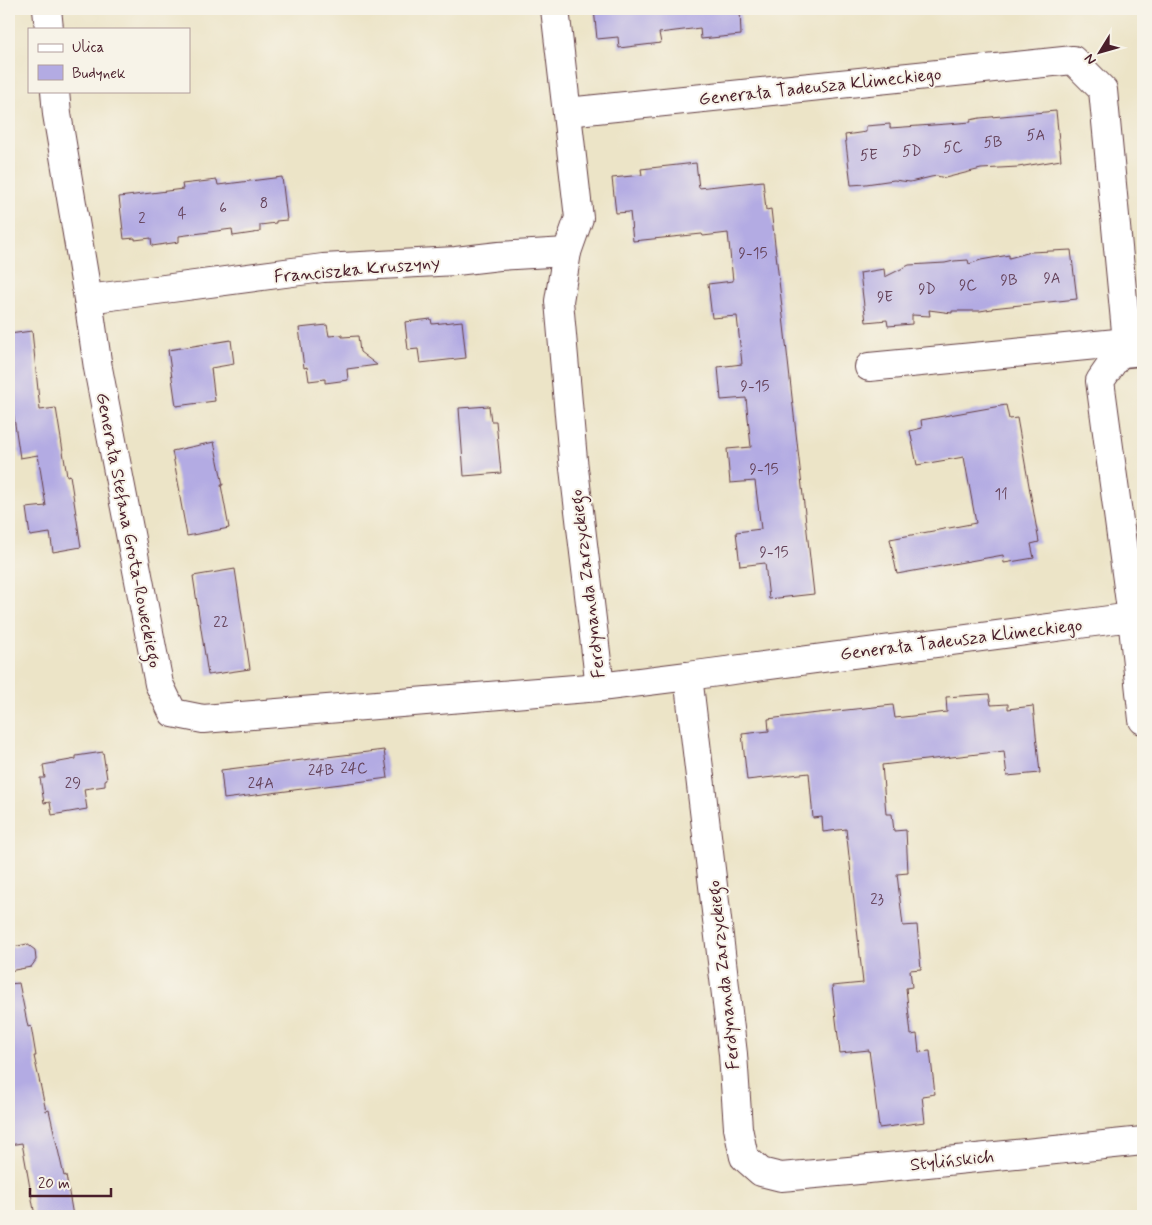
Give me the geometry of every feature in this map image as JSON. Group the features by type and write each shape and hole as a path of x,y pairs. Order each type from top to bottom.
{"street":[{"path":"47,9 49,28"},
{"name":"Ferdynanda Zarzyckiego","path":"555,9 579,218 567,252 559,301 572,460 600,687 688,676 733,1054 738,1128 744,1157 761,1172"},
{"name":"Generała Tadeusza Klimeckiego","path":"567,112 1073,60 1104,90 1128,353"},
{"name":"Generała Stefana Grota-Roweckiego","path":"55,92 98,368 159,684 173,713 203,719 600,687"},
{"name":"Franciszka Kruszyny","path":"88,299 323,268 456,261 567,252"},
{"path":"870,367 1128,353"},
{"path":"1128,353 1100,381 1132,617 1143,720"},
{"name":"Generała Tadeusza Klimeckiego","path":"688,676 1132,617"},
{"name":"Stylińskich","path":"761,1172 781,1176 849,1171 1143,1141"}],"building":[{"path":"594,9 740,9 741,35 701,39 700,28 659,33 661,43 619,48 618,37 597,39"},
{"path":"1056,111 1061,160 1018,167 981,169 945,178 937,176 910,182 894,180 851,185 845,135 866,132 866,126 890,124 890,128 947,124 971,122 970,120 980,118"},
{"path":"696,163 699,188 763,181 766,210 771,209 814,594 769,599 765,563 740,566 736,532 761,529 755,481 730,483 727,449 751,447 746,398 721,400 718,367 742,364 737,316 712,318 708,284 733,281 728,233 633,241 630,212 616,213 612,178 642,175 641,169"},
{"path":"282,177 287,220 260,225 260,232 233,236 232,229 179,236 179,242 152,246 151,238 124,239 119,197 183,189 182,184 217,180 218,185"},
{"path":"1071,250 1077,299 992,308 980,311 952,311 952,313 929,310 930,316 912,315 912,324 888,326 887,320 866,322 860,273 884,269 885,277 909,265 968,260 969,264 1009,255 1009,258 1031,252"},
{"path":"431,319 432,324 462,321 466,358 420,363 418,349 408,350 405,322"},
{"path":"327,325 329,336 358,336 360,352 377,365 347,369 348,380 325,383 325,379 309,381 307,367 304,368 299,328"},
{"path":"32,331 40,410 56,408 67,476 70,475 81,547 53,552 50,533 30,536 26,508 46,506 38,455 20,458 9,384 9,334"},
{"path":"231,340 234,364 211,368 215,401 176,406 168,350"},
{"path":"1006,405 1009,419 1017,418 1039,542 1031,544 1034,558 1004,563 1003,555 897,574 890,539 976,523 964,457 917,465 910,431 922,428 921,420"},
{"path":"489,406 491,421 496,421 501,473 464,476 459,408"},
{"path":"214,442 229,528 187,536 172,451"},
{"path":"235,569 250,669 208,675 193,576"},
{"path":"989,694 991,705 1008,704 1008,709 1033,706 1040,773 1007,776 1004,751 882,765 886,814 892,814 894,831 906,830 908,873 897,874 903,926 917,925 921,969 910,970 912,987 906,988 911,1035 917,1034 919,1052 930,1051 935,1094 922,1096 925,1122 879,1128 869,1050 840,1053 832,986 863,983 846,829 823,832 822,817 813,818 809,773 747,780 742,734 769,731 768,719 809,714 893,705 895,718 947,712 946,697"},
{"path":"384,750 388,778 224,799 221,770"},
{"path":"103,752 107,779 105,780 105,786 84,789 87,809 52,815 50,802 44,803 40,778 45,778 43,765 76,759 76,756"},
{"path":"27,944 35,950 36,960 31,967 9,971 9,948"},
{"path":"19,983 28,1027 31,1026 36,1056 34,1056 46,1111 49,1110 64,1176 66,1175 73,1216 35,1216 22,1143 9,1145 9,984"}]}
